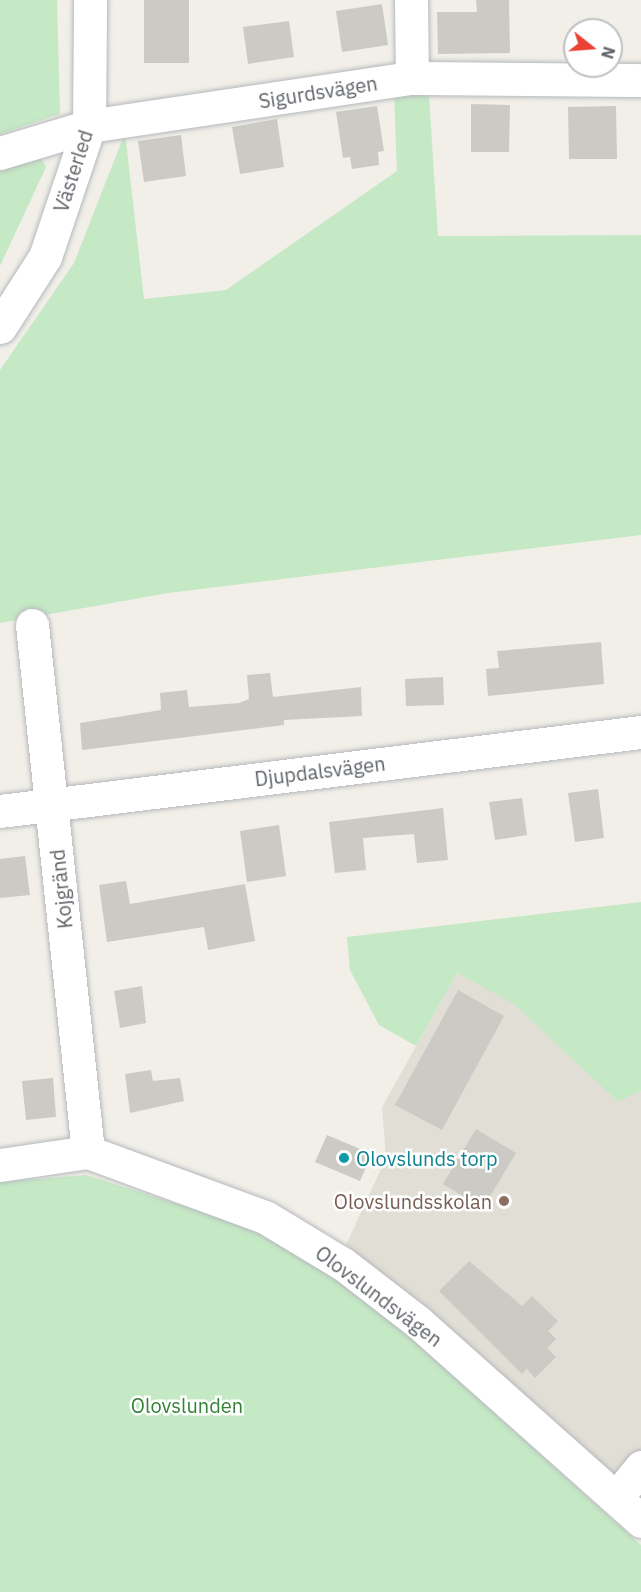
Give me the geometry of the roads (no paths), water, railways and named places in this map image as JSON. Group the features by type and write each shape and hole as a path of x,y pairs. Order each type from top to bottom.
{"street":[{"name":"Västerled","path":"0,327 45,256 89,126 90,0"},
{"path":"411,0 412,78"},
{"name":"Sigurdsvägen","path":"0,153 89,126 412,78 641,80"},
{"name":"Kojgränd","path":"33,625 88,1152"},
{"name":"Djupdalsvägen","path":"0,811 641,732"},
{"name":"Olovslundsvägen","path":"0,1165 88,1152 266,1217 343,1264 418,1322 641,1521"},
{"path":"616,1498 641,1467"}],"place":[{"name":"Olovslunds torp","path":"344,1158"},
{"name":"Olovslundsskolan","path":"504,1201"}],"park label":[{"name":"Olovslunden","path":"187,1405"}]}
